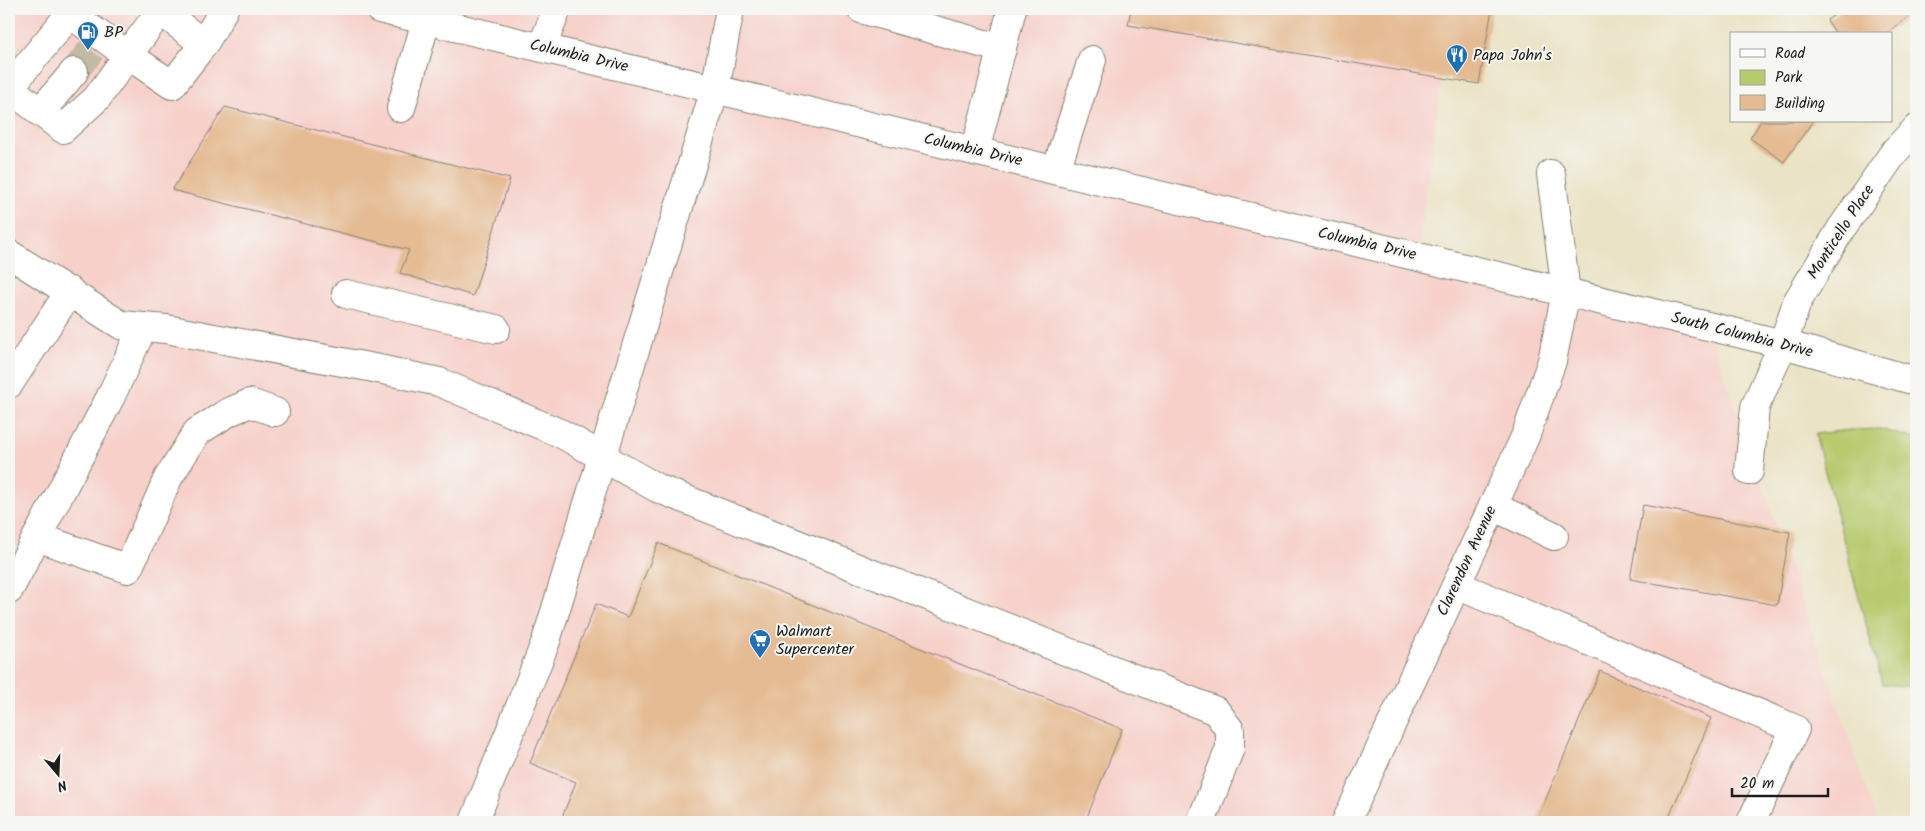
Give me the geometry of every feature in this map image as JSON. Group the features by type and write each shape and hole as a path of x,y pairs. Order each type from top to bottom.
{"main road":[{"path":"204,44 160,10 128,55 97,98 64,129 9,88 70,14 100,40 128,55 172,85 204,44 224,9"},
{"name":"Columbia Drive","path":"379,9 1566,292"},
{"path":"542,47 557,9"},
{"path":"474,822 546,641 601,456 715,89 730,9"},
{"path":"861,9 1002,49"},
{"path":"975,151 1012,9"},
{"path":"401,108 426,21"},
{"path":"1056,170 1092,60"},
{"path":"40,112 74,72"},
{"name":"Monticello Place","path":"1749,471 1755,408 1783,344 1797,302 1841,229 1895,151 1916,130"},
{"name":"Clarendon Avenue","path":"1346,822 1525,437 1549,370 1566,292 1551,174"},
{"path":"9,254 121,325 185,332 439,382 562,434 657,488 1216,711 1230,730 1230,748 1201,822"},
{"path":"9,384 70,291"},
{"name":"South Columbia Drive","path":"1566,292 1783,344 1916,381"},
{"path":"346,294 496,329"},
{"path":"9,590 110,398 143,327"},
{"path":"37,537 128,569 168,478 197,432 229,412 250,403 275,412"},
{"path":"1493,506 1554,536"},
{"path":"1456,585 1795,729 1751,822"}],"shaded area":[{"path":"9,9 1451,9 1416,265 1706,321 1878,822 9,822"}],"green space":[{"path":"1880,429 1916,439 1916,687 1882,684 1815,434"}],"building":[{"path":"1131,9 1492,9 1479,84 1128,25"},
{"path":"1844,9 1907,9 1911,15 1888,32 1835,32 1827,20"},
{"path":"225,107 510,179 473,296 400,273 409,250 172,190"},
{"path":"1760,122 1812,122 1784,162 1750,138"},
{"path":"1643,505 1790,532 1777,605 1630,579"},
{"name":"Walmart Supercenter","path":"658,543 1122,729 1085,822 560,822 576,782 530,763 596,604 628,617"},
{"path":"1600,671 1711,718 1667,822 1536,822"}],"tunnel":[{"path":"74,72 97,43"}],"place":[{"name":"BP","path":"88,51"},
{"name":"Papa John's","path":"1457,74"},
{"name":"Walmart Supercenter","path":"760,659"}]}
